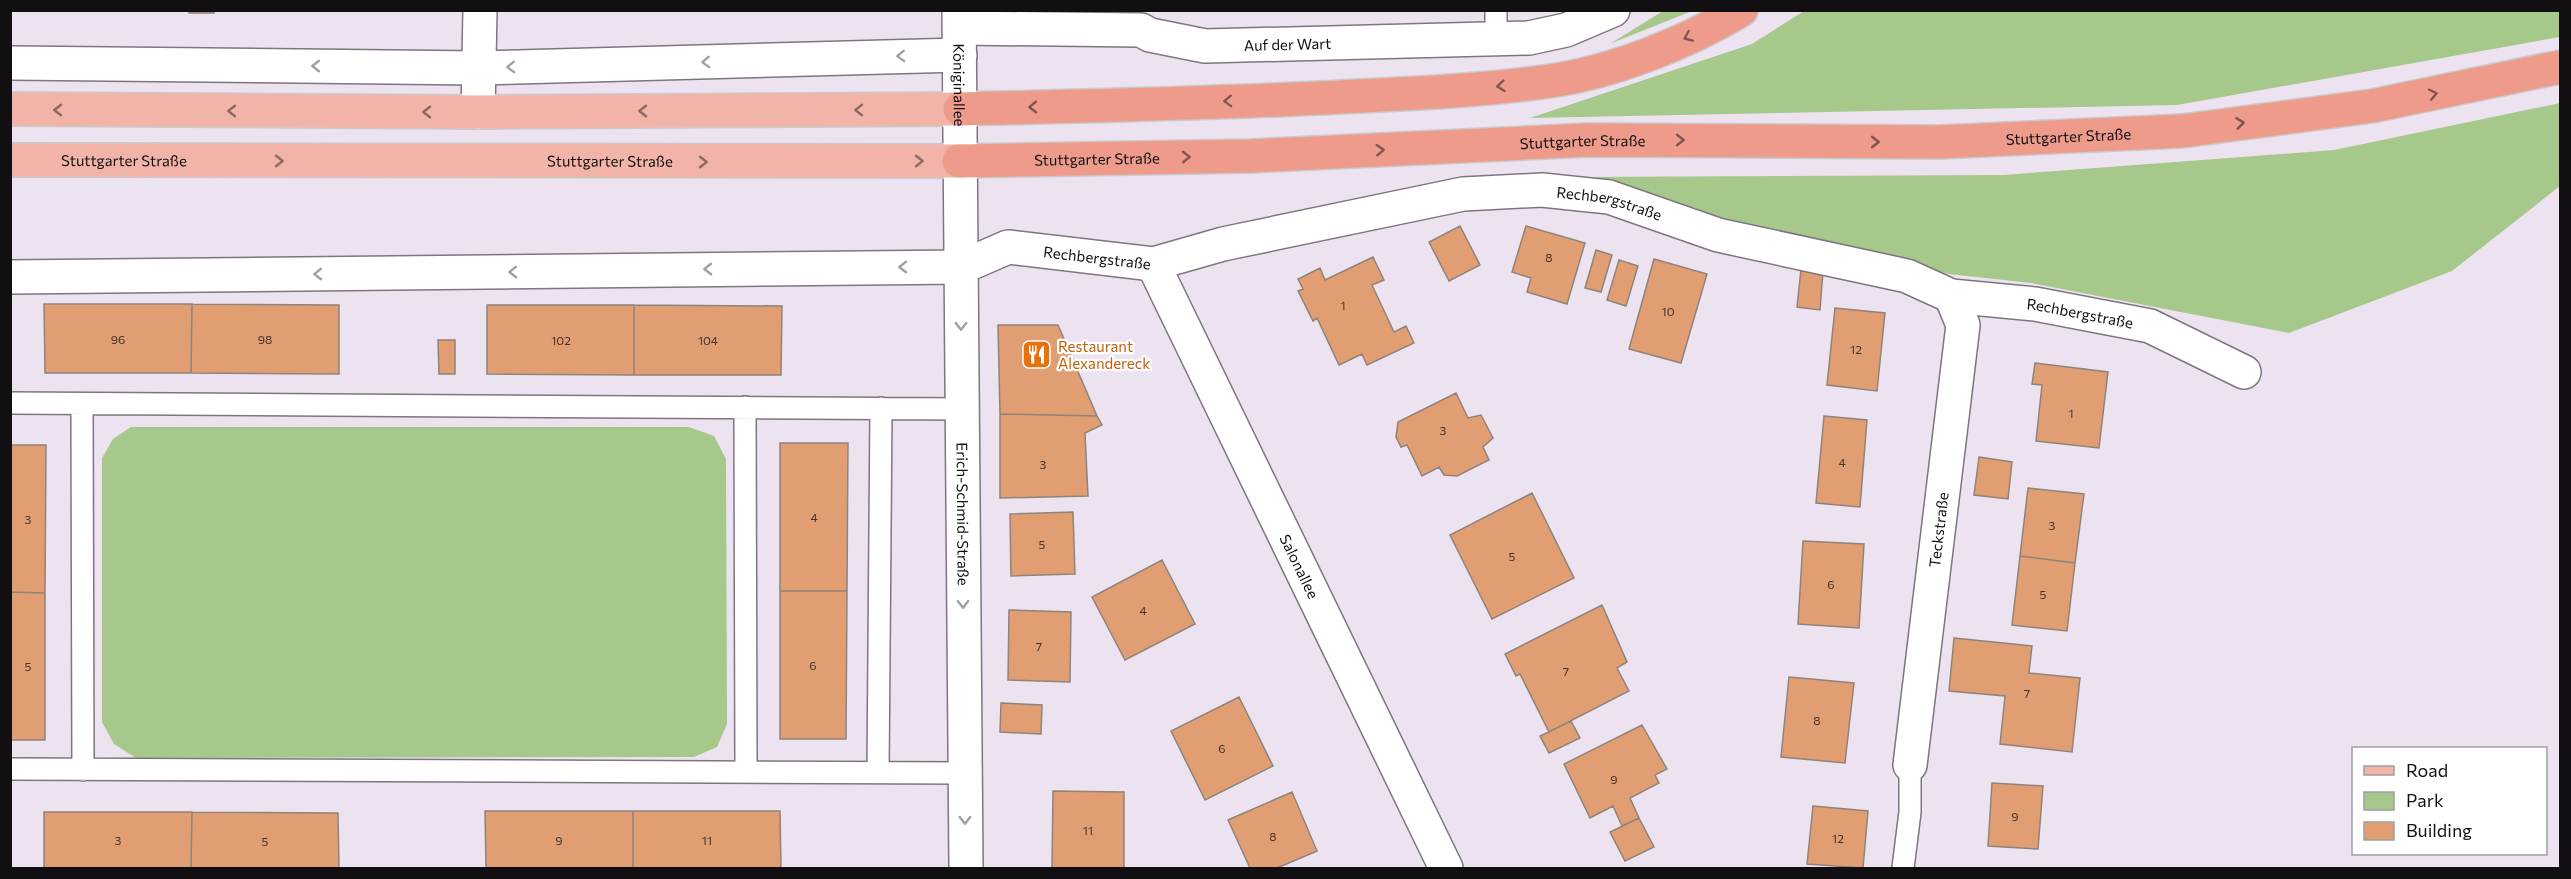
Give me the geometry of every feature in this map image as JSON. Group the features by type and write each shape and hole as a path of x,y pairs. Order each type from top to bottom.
{"highway":[{"path":"960,109 1286,100 1454,91 1552,81 1631,60 1716,25 1741,10"},
{"name":"Stuttgarter Straße","path":"959,161 1250,156 1588,140 1939,142 2182,131 2372,106 2560,67"}],"main road":[{"path":"10,109 478,112 960,109"},
{"name":"Stuttgarter Straße","path":"10,160 959,161"}],"street":[{"path":"478,112 480,10"},
{"name":"Auf der Wart","path":"960,31 1141,30 1150,35 1205,45 1496,24 1529,38 1566,30 1613,10"},
{"path":"10,63 479,68 960,31"},
{"name":"Königinallee","path":"959,161 960,31"},
{"name":"Erich-Schmid-Straße","path":"959,161 962,267 961,409 966,868"},
{"name":"Rechbergstraße","path":"962,267 1008,247 1153,264 1223,244 1463,194 1542,190 1609,197 1718,235 1907,276 1951,296 2035,304 2150,326 2244,372"},
{"name":"Salonallee","path":"1153,264 1446,868"},
{"path":"10,277 962,267"},
{"name":"Teckstraße","path":"1910,765 1963,325 1951,296"}],"lane":[{"path":"10,404 961,409"},
{"path":"82,404 82,770"},
{"path":"745,408 746,770"},
{"path":"878,772 880,408"},
{"path":"1903,868 1910,812 1910,765"},
{"path":"10,770 746,770 965,773"}],"green space":[{"path":"2560,10 2560,37 2177,105 1530,118 1752,44 1804,11"},
{"path":"1663,11 1692,11 1610,44"},
{"path":"2560,103 2560,186 2452,271 2289,333 2031,283 1949,274 1743,224 1588,177 2003,175 2334,150"},
{"path":"131,427 689,427 714,436 726,459 727,724 717,747 694,757 136,758 114,744 102,722 102,458 113,439"}],"building":[{"path":"189,10 214,10 214,13 189,13"},
{"path":"1460,226 1480,265 1449,281 1429,242"},
{"path":"1526,226 1585,243 1567,304 1527,292 1531,278 1512,272"},
{"path":"1596,250 1612,255 1601,292 1585,288"},
{"path":"1373,257 1384,280 1372,285 1394,332 1406,326 1414,343 1367,365 1362,354 1339,365 1317,318 1313,321 1298,291 1303,289 1298,279 1320,268 1325,280"},
{"path":"1654,259 1707,274 1681,363 1629,349"},
{"path":"1619,260 1638,266 1626,306 1607,300"},
{"path":"1801,269 1823,271 1820,310 1797,307"},
{"path":"44,304 192,304 191,373 45,373"},
{"path":"192,304 339,305 339,374 191,373"},
{"path":"487,305 634,305 634,375 487,374"},
{"path":"634,305 782,306 781,375 634,375"},
{"path":"1835,308 1885,313 1877,391 1827,385"},
{"path":"998,325 1058,325 1097,416 1000,414"},
{"path":"438,340 455,340 455,374 439,374"},
{"path":"2035,363 2108,372 2099,448 2036,441 2042,385 2032,384"},
{"path":"1456,393 1468,418 1481,415 1493,438 1483,447 1489,460 1457,476 1444,475 1439,467 1422,476 1407,445 1401,447 1396,437 1398,422"},
{"path":"1000,414 1097,416 1102,425 1085,433 1088,496 1000,498"},
{"path":"1824,416 1867,420 1860,507 1816,503"},
{"path":"780,443 848,443 847,591 780,591"},
{"path":"10,445 46,445 45,593 10,592"},
{"path":"1979,457 2012,462 2008,499 1974,495"},
{"path":"2028,488 2084,494 2075,563 2020,556"},
{"path":"1532,493 1574,578 1492,619 1450,535"},
{"path":"1073,512 1075,574 1011,576 1010,514"},
{"path":"1803,541 1864,544 1859,628 1798,624"},
{"path":"2020,556 2075,563 2067,631 2012,625"},
{"path":"1162,560 1195,624 1125,660 1092,597"},
{"path":"780,591 847,591 846,739 780,739"},
{"path":"10,592 45,593 45,740 10,740"},
{"path":"1602,605 1627,662 1617,668 1629,691 1549,732 1520,674 1516,676 1505,654"},
{"path":"1009,610 1071,612 1070,682 1008,680"},
{"path":"1954,638 2032,646 2029,673 2080,678 2072,752 2000,744 2005,696 1949,691"},
{"path":"1789,677 1854,683 1845,763 1781,757"},
{"path":"1239,697 1273,766 1205,800 1171,731"},
{"path":"1001,703 1042,705 1041,734 1000,732"},
{"path":"1571,721 1580,738 1549,753 1540,736"},
{"path":"1642,725 1667,769 1655,775 1659,783 1630,798 1639,818 1622,826 1613,806 1590,818 1564,764"},
{"path":"1992,783 2043,786 2038,849 1988,846"},
{"path":"1053,791 1124,792 1124,868 1052,868"},
{"path":"1292,792 1317,851 1277,868 1250,868 1228,820"},
{"path":"1813,806 1868,811 1863,868 1807,864"},
{"path":"485,811 633,811 633,868 486,868"},
{"path":"633,811 780,811 781,868 633,868"},
{"path":"44,812 192,812 191,868 44,868"},
{"path":"192,812 338,813 339,868 191,868"},
{"path":"1639,818 1654,847 1625,861 1610,832"}],"place":[{"name":"Restaurant Alexandereck","path":"1037,355"}]}
